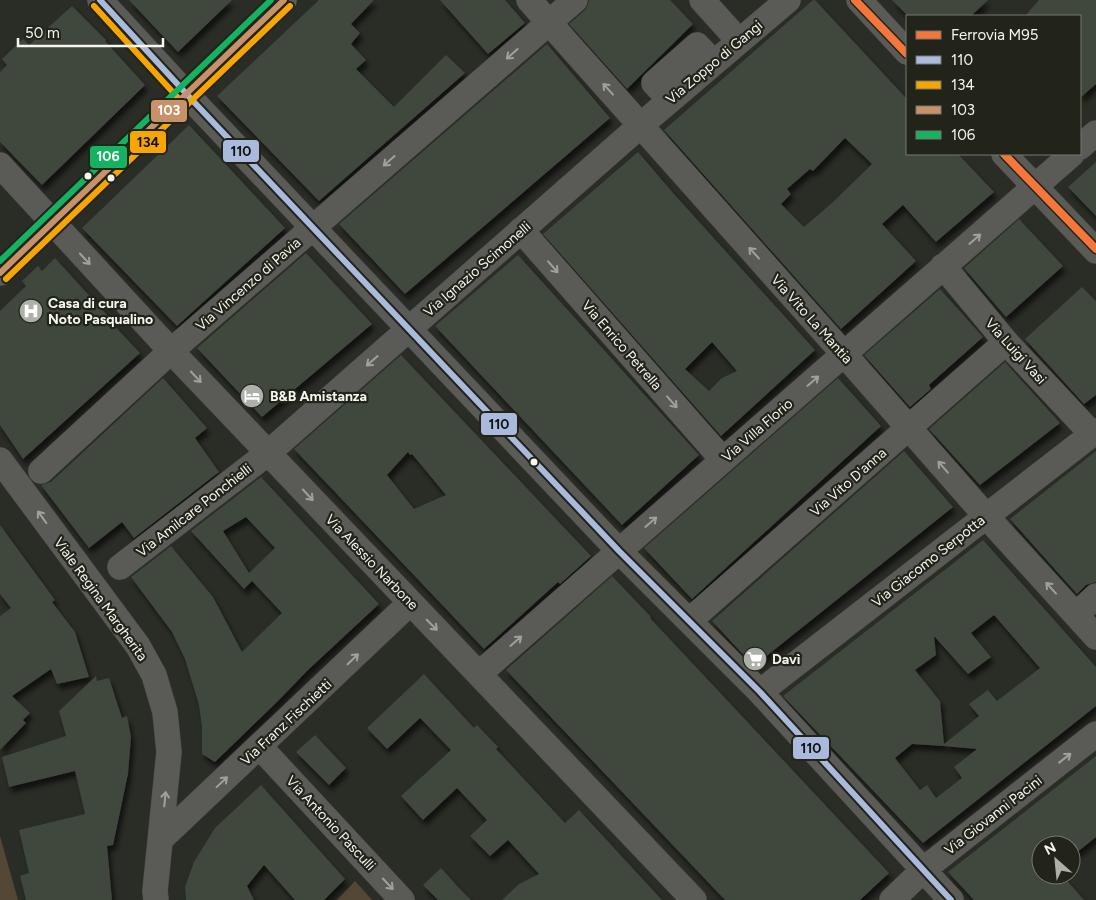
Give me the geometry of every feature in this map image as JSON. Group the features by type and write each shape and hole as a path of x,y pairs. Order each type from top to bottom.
{"street":[{"path":"100,0 186,94 619,551 760,692 951,900"},
{"path":"0,273 284,0"},
{"name":"Via Vito La Mantia","path":"529,0 986,516 1096,637"},
{"name":"Via Vincenzo di Pavia","path":"41,470 171,351 575,0"},
{"path":"702,0 739,41"},
{"name":"Via Zoppo di Gangi","path":"640,125 788,0"},
{"path":"858,0 906,51"},
{"name":"Via Ignazio Scimonelli","path":"268,453 640,125"},
{"path":"1081,146 1096,133"},
{"path":"1005,155 1096,251"},
{"name":"Via Villa Florio","path":"479,674 1071,155"},
{"name":"Via Alessio Narbone","path":"0,165 171,351 694,900"},
{"name":"Via Enrico Petrella","path":"521,230 723,460"},
{"name":"Via Luigi Vasi","path":"943,266 1006,342 1094,432"},
{"name":"Via Vito D'anna","path":"689,621 1006,342"},
{"name":"Via Giacomo Serpotta","path":"760,692 1094,432"},
{"name":"Via Amilcare Ponchielli","path":"120,567 268,453"},
{"name":"Viale Regina Margherita","path":"0,460 138,646 154,675 165,712 169,752 155,891 156,900"},
{"path":"1076,615 1096,596"},
{"name":"Via Franz Fischietti","path":"161,839 334,678 410,603"},
{"name":"Via Giovanni Pacini","path":"892,900 923,870 1096,734"},
{"name":"Via Antonio Pasculli","path":"259,746 402,900"}],"shaded area":[{"path":"0,836 18,900 0,900"},
{"path":"355,881 372,900 337,900"}],"building":[{"path":"129,0 232,0 178,52"},
{"path":"319,0 374,0 351,24 360,33 351,44 366,60 356,69 394,107 446,55 465,73 319,201 217,96"},
{"path":"440,0 505,0 525,23 488,54"},
{"path":"589,0 670,0 693,24 627,89 569,24 585,10"},
{"path":"813,0 906,98 906,155 959,155 994,192 936,242 903,205 882,224 916,261 841,329 664,130","holes":["845,138 872,164 804,227 781,204 791,194 787,189 810,169 813,171"]},
{"path":"892,0 988,0 972,15 907,15"},
{"path":"1039,0 1096,0 1096,84 1081,97 1081,15 1026,15"},
{"path":"72,6 106,40 145,85 42,185 0,142 0,72 7,65 2,59 23,39 29,45"},
{"path":"547,44 610,118 405,294 339,224"},
{"path":"189,125 285,228 177,326 82,228"},
{"path":"638,152 815,350 721,436 543,234","holes":["712,342 737,371 722,378 709,391 685,369"]},
{"path":"1096,162 1096,216 1068,187"},
{"path":"1019,219 1063,266 1006,317 964,268"},
{"path":"306,253 372,324 262,417 197,348"},
{"path":"518,255 699,455 622,525 435,326"},
{"path":"55,258 140,353 23,459 0,425 0,311 26,286 22,281 38,266 42,271"},
{"path":"1082,287 1096,301 1096,395 1084,404 1025,339"},
{"path":"940,289 983,337 929,385 931,389 910,407 864,355"},
{"path":"401,355 591,556 560,584 558,582 484,649 294,449","holes":["408,452 410,455 412,454 446,495 414,509 387,475"]},
{"path":"1005,362 1060,423 980,485 929,429"},
{"path":"163,378 207,428 195,438 219,472 134,538 122,522 89,548 41,485 51,482"},
{"path":"838,378 881,426 692,599 644,548"},
{"path":"904,451 953,507 754,666 712,621"},
{"path":"1096,451 1096,582 1086,585 1077,594 1010,519"},
{"path":"261,477 379,604 308,670 215,762 202,754 202,727 199,705 185,659 172,632 131,577 171,546 213,597 242,652 282,613 252,581 244,589 191,531","holes":["246,517 275,548 249,573 223,531"]},
{"path":"0,525 55,600 52,602 75,632 89,677 57,684 51,669 12,696 30,713 23,720 26,723 0,750 0,616 11,608 0,594"},
{"path":"983,540 1096,667 1096,706 923,843 783,696","holes":["994,615 1040,668 997,701 988,690 969,704 979,716 944,744 940,701 915,670 936,655 934,636 968,674 991,657 971,633","912,744 944,746 977,749 954,767 962,778 936,798 927,785 920,790 895,758"]},
{"path":"612,576 889,873 860,900 725,900 506,670"},
{"path":"424,674 474,728 477,725 498,747 496,749 565,823 579,810 662,900 502,900 519,884 539,874 508,840 490,856 470,836 487,820 457,788 423,820 401,796 451,750 420,718 387,749 367,728"},
{"path":"96,676 97,681 109,678 122,718 127,716 131,737 128,774 113,845 107,846 112,900 26,900 20,876 29,873 19,830 85,814 75,771 9,787 2,757 66,736 59,711"},
{"path":"315,735 346,768 329,785 296,752"},
{"path":"1096,756 1096,837 1081,849 1081,835 1031,835 1031,885 1071,885 1084,900 974,900 948,872"},
{"path":"261,785 345,879 324,900 295,900 264,865 247,886 254,900 186,900 185,887 194,862 215,828"},
{"path":"441,868 471,900 438,900 423,885"}],"rail line":[{"name":"M95","path":"855,0 906,53"},
{"name":"M95","path":"1005,155 1096,249"}],"transit line":[{"name":"110","path":"100,0 193,101 619,551 760,692 951,900"},
{"name":"106","path":"0,261 271,0"},
{"name":"103","path":"0,273 284,0"},
{"name":"134","path":"94,6 180,100"},
{"name":"134","path":"6,279 290,6"}],"place":[{"name":"Casa di cura Noto Pasqualino","path":"31,311"},
{"name":"B&B Amistanza","path":"252,396"},
{"name":"Davì","path":"755,659"}]}
